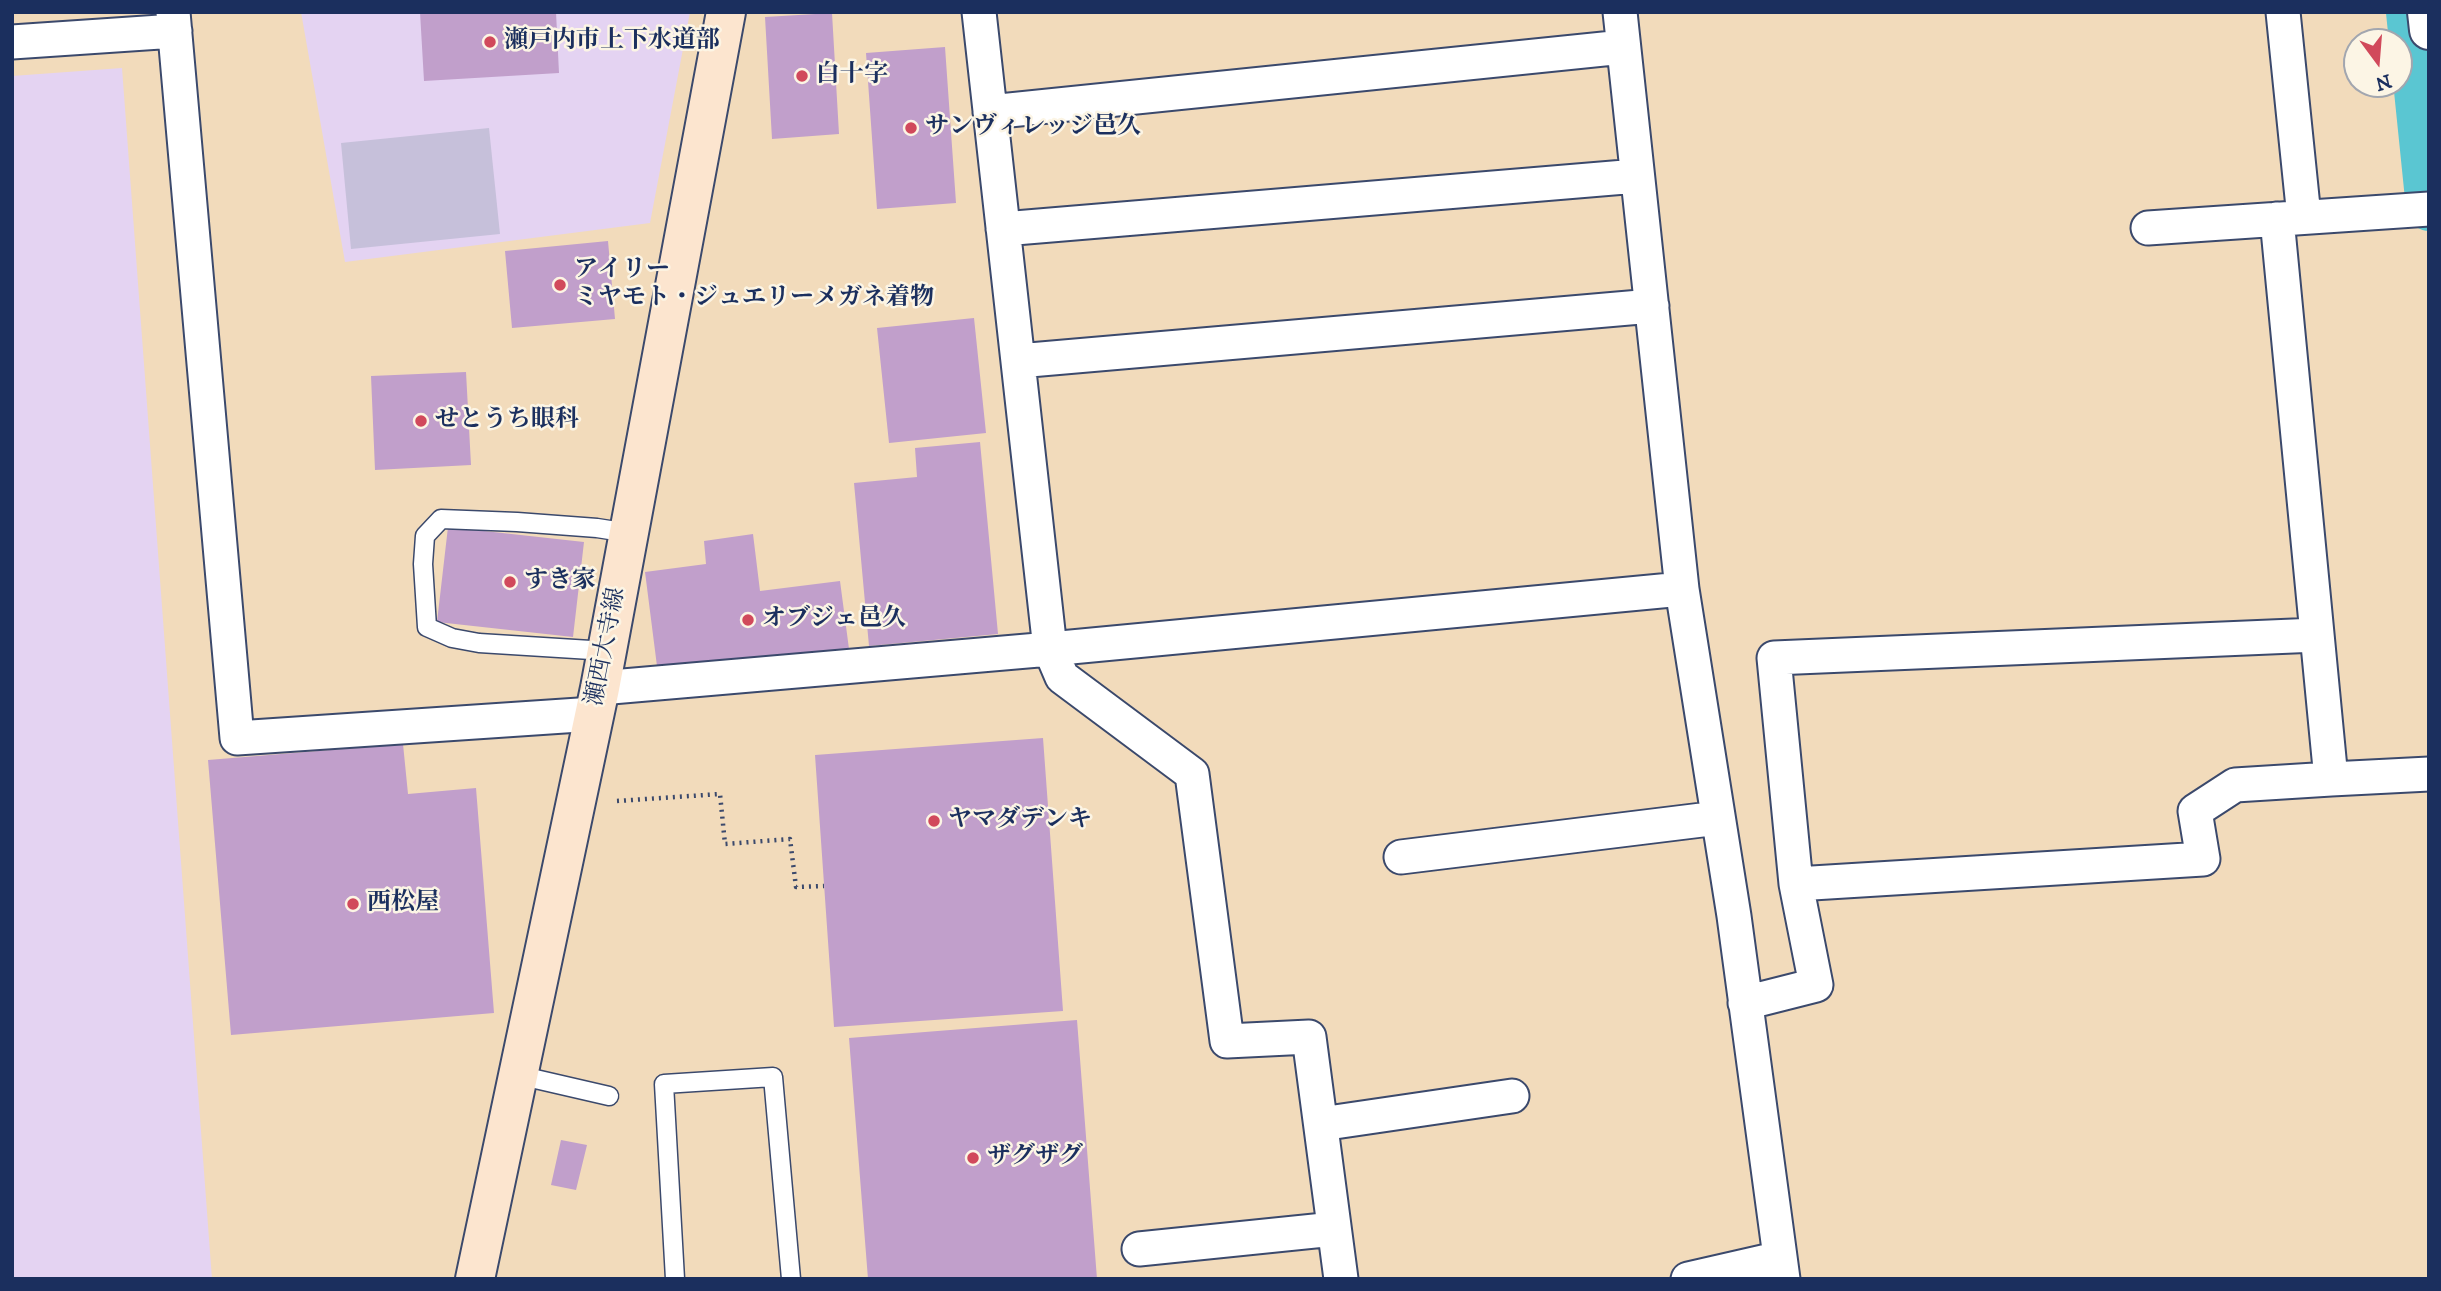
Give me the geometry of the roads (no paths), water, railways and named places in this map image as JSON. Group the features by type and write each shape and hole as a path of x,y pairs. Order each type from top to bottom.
{"main road":[{"name":"瀬西大寺線","path":"475,1279 607,651 726,12"}],"street":[{"path":"979,12 1050,649 1062,677 1192,774 1227,1041 1309,1037 1341,1279"},
{"path":"1620,12 1682,589 1745,1003 1781,1268 1688,1279"},
{"path":"2283,12 2291,218 2317,635 2331,779"},
{"path":"2427,12 2429,30"},
{"path":"12,42 174,22 237,738 597,701 1050,649 1682,589"},
{"path":"990,112 1623,47"},
{"path":"1003,229 1637,176"},
{"path":"2148,228 2422,209"},
{"path":"1018,361 1651,306"},
{"path":"1745,1003 1816,985 1796,884 1774,658 2317,635"},
{"path":"1796,884 2203,859 2195,811 2235,785 2429,774"},
{"path":"1401,857 1718,818"},
{"path":"1321,1124 1512,1096"},
{"path":"1139,1249 1334,1229"}],"lane":[{"path":"607,651 479,643 452,638 427,626 423,564 425,536 441,519 517,522 629,533"},
{"path":"518,1075 609,1096"},
{"path":"675,1279 664,1084 773,1077 791,1279"}],"waterway":[{"path":"2409,12 2429,208"}],"place":[{"name":"瀬戸内市上下水道部","path":"490,42"},
{"name":"白十字","path":"802,76"},
{"name":"サンヴィレッジ邑久","path":"911,128"},
{"name":"アイリー ミヤモト・ジュエリーメガネ着物","path":"560,285"},
{"name":"せとうち眼科","path":"421,421"},
{"name":"すき家","path":"510,582"},
{"name":"オブジェ邑久","path":"748,620"},
{"name":"ヤマダデンキ","path":"934,821"},
{"name":"西松屋","path":"353,904"},
{"name":"ザグザグ","path":"973,1158"}]}
